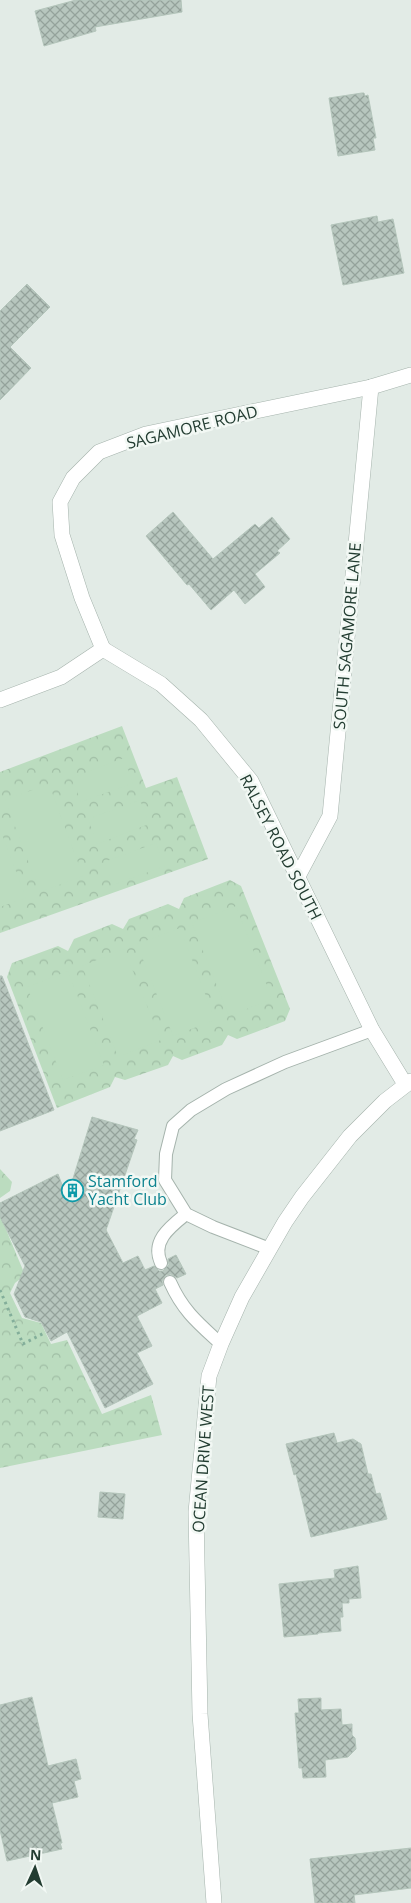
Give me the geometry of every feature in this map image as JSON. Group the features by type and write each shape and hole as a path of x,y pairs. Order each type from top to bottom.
{"street":[{"name":"SAGAMORE ROAD","path":"103,649 82,598 62,535 60,502 73,478 99,452 146,434 371,387 411,375"},
{"name":"SOUTH SAGAMORE LANE","path":"297,878 330,816 371,387"},
{"path":"0,700 61,678 103,649"},
{"name":"RALSEY ROAD SOUTH","path":"103,649 160,684 201,720 251,780 372,1030 408,1083"},
{"name":"OCEAN DRIVE WEST","path":"214,1903 200,1714 196,1512 209,1376 242,1297 289,1216 332,1158 366,1120 408,1083"}],"lane":[{"path":"270,1249 213,1227 186,1214 165,1180 166,1154 173,1126 191,1110 226,1089 285,1062 372,1030"},
{"path":"161,1262 158,1256 160,1241 168,1228 186,1214"},
{"path":"170,1282 179,1301 194,1319 221,1344"}],"path":[{"path":"0,1290 23,1344 46,1332"}],"green space":[{"path":"122,726 146,788 177,777 208,859 0,933 0,772"},
{"path":"124,758 133,783 81,802 72,778"},
{"path":"49,784 83,876 40,892 5,800"},
{"path":"140,800 149,824 97,844 88,819"},
{"path":"0,829 26,898 0,907"},
{"path":"156,843 165,866 113,885 104,862"},
{"path":"230,880 241,886 290,1009 285,1021 237,1039 228,1035 222,1045 182,1060 173,1056 168,1065 125,1080 115,1077 110,1087 57,1108 7,977 12,963 58,946 68,951 74,939 112,924 123,929 129,919 168,904 179,909 184,898"},
{"path":"236,906 272,999 229,1016 192,923"},
{"path":"180,928 215,1020 173,1036 137,944"},
{"path":"124,949 161,1040 118,1057 82,966"},
{"path":"68,971 104,1065 63,1080 27,987"},
{"path":"0,1169 12,1182 10,1191 0,1198"},
{"path":"0,1215 25,1275 15,1283 10,1293 22,1318 41,1323 51,1344 67,1340 102,1414 151,1395 162,1435 0,1468"}],"building":[{"path":"76,0 181,0 182,12 95,27 96,31 44,46 35,11"},
{"path":"364,93 365,96 368,95 376,138 373,138 375,150 338,156 329,98"},
{"path":"377,216 378,222 393,219 404,273 343,285 331,225"},
{"path":"27,284 50,307 10,347 31,368 0,400 0,311"},
{"path":"173,512 213,559 255,524 259,528 272,517 290,539 277,551 280,553 255,574 265,587 245,604 234,590 211,610 189,584 187,585 146,536"},
{"path":"0,976 2,976 54,1110 0,1131"},
{"name":"Stamford Yacht Club","path":"92,1117 138,1130 134,1139 137,1140 106,1230 123,1263 138,1256 145,1270 154,1266 159,1271 163,1271 169,1265 168,1259 176,1255 186,1274 177,1278 171,1274 166,1275 162,1281 163,1285 155,1289 162,1303 137,1316 152,1346 137,1353 153,1384 105,1408 67,1332 51,1341 41,1322 25,1317 14,1294 25,1266 0,1217 0,1203 58,1174 67,1198"},
{"path":"334,1433 337,1443 353,1439 361,1444 368,1474 371,1474 376,1494 380,1493 387,1519 311,1537 296,1474 294,1475 286,1444"},
{"path":"100,1492 125,1494 123,1519 98,1517"},
{"path":"358,1566 361,1598 349,1599 349,1603 342,1603 341,1631 284,1637 279,1584 335,1578 334,1570"},
{"path":"32,1697 48,1766 76,1759 81,1779 74,1781 78,1797 52,1803 62,1849 7,1861 0,1830 0,1705"},
{"path":"321,1698 321,1710 341,1709 342,1725 352,1724 352,1735 355,1738 356,1749 348,1757 325,1760 326,1777 303,1778 302,1768 299,1768 295,1713 299,1713 298,1699"},
{"path":"411,1848 411,1888 354,1895 355,1903 315,1903 310,1859"}],"place":[{"name":"Stamford Yacht Club","path":"72,1190"}]}
